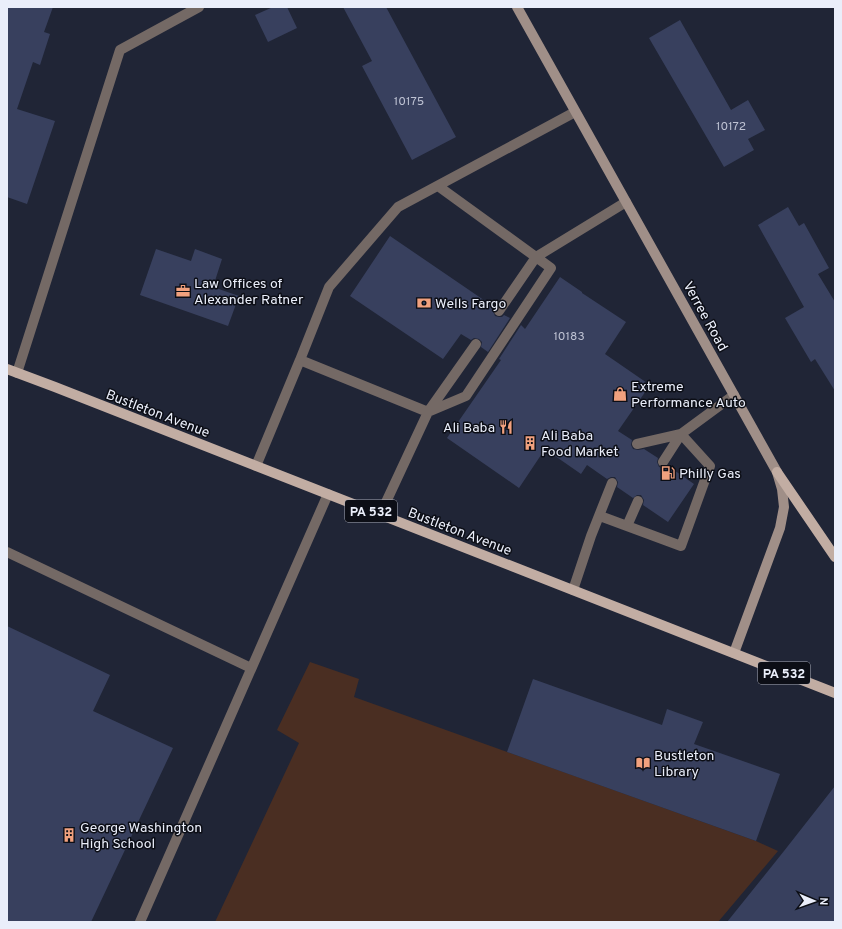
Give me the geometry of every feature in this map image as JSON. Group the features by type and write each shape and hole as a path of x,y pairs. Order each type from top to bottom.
{"main road":[{"name":"Verree Road","path":"517,7 777,472 782,489 784,506 780,528 734,653"},
{"name":"Bustleton Avenue","path":"12,371 835,693"},
{"path":"777,472 835,557"}],"lane":[{"path":"12,371 120,50 199,7"},
{"path":"256,466 329,287 398,207 575,112"},
{"path":"300,360 428,412 466,396 551,268 438,186"},
{"path":"499,311 536,258 626,202"},
{"path":"380,514 428,412 476,344"},
{"path":"663,462 681,434 734,395"},
{"path":"637,444 681,434"},
{"path":"600,516 681,546 710,466 681,434"},
{"path":"573,590 612,483"},
{"path":"140,922 328,494"},
{"path":"627,526 638,501"},
{"path":"7,552 251,668"}],"shaded area":[{"path":"310,662 359,679 354,697 756,841 778,851 718,922 215,922 299,743 277,730"}],"building":[{"path":"7,7 53,7 44,32 50,34 40,65 33,62 17,109 55,121 27,204 7,197"},
{"path":"273,7 287,7 297,28 268,42 255,15"},
{"path":"343,7 386,7 456,137 412,160 362,66 372,61"},
{"path":"680,20 731,110 748,100 765,130 748,139 754,150 724,167 649,38"},
{"path":"788,207 799,226 804,223 829,268 818,274 835,302 835,391 815,359 811,362 785,318 804,307 758,225"},
{"name":"Wells Fargo","path":"390,236 494,307 493,311 495,316 502,317 504,315 510,318 488,352 481,347 482,342 479,339 474,338 471,340 461,334 443,359 350,296"},
{"name":"Law Offices of Alexander Ratner","path":"156,249 191,261 195,249 222,259 213,287 239,296 228,326 140,295"},
{"path":"560,277 626,322 605,354 650,385 618,431 632,440 631,445 633,449 644,449 658,458 657,462 659,467 663,468 668,466 694,484 668,522 643,505 644,500 641,495 637,495 633,498 617,487 618,482 615,477 607,479 587,465 581,474 545,449 519,488 447,438 501,360 499,359 521,325 525,329"},
{"name":"George Washington High School","path":"7,626 110,675 93,711 173,748 91,922 7,922"},
{"name":"Bustleton Library","path":"533,679 662,725 667,709 703,722 694,744 780,774 756,841 507,752"},
{"path":"835,786 835,922 727,922 784,851"}],"place":[{"name":"Law Offices of Alexander Ratner","path":"183,291"},
{"name":"Wells Fargo","path":"424,303"},
{"name":"Extreme Performance Auto","path":"620,394"},
{"name":"Ali Baba","path":"506,427"},
{"name":"Ali Baba Food Market","path":"530,443"},
{"name":"Philly Gas","path":"668,473"},
{"name":"Bustleton Library","path":"643,763"},
{"name":"George Washington High School","path":"69,835"}]}
